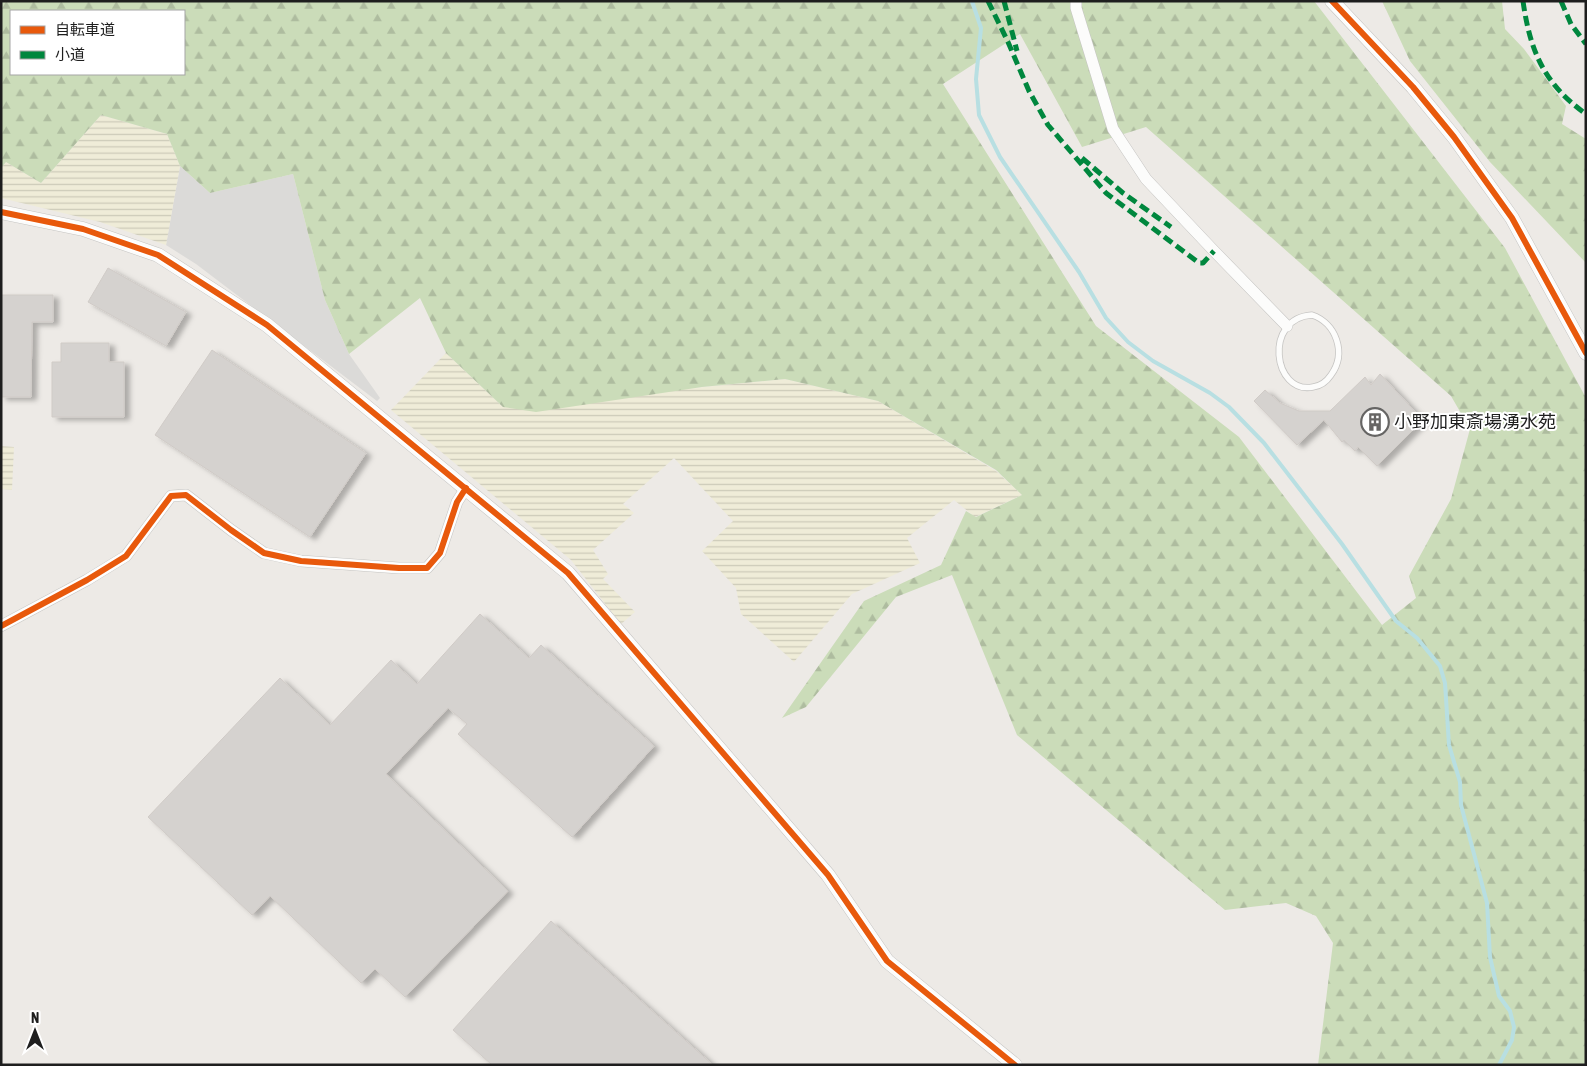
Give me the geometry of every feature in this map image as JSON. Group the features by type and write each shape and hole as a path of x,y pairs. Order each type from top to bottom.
{"street":[{"path":"1076,1 1076,8 1113,129 1146,179 1288,326"},
{"path":"1332,1 1413,87 1454,138 1512,218 1586,353"},
{"path":"1,212 83,229 158,255 267,325 568,573 828,875 887,961 1015,1065"},
{"path":"1,626 87,580 126,556 171,496 186,494 231,530 264,553 301,561 399,568 427,568 440,553 457,502 466,488"}],"lane":[{"path":"1312,315 1321,318 1334,332 1338,342 1337,364 1333,373 1318,386 1310,388 1292,382 1281,366 1279,345 1282,334 1288,326 1295,319 1312,315"}],"shaded area":[{"path":"101,115 167,134 180,166 166,245 100,222 1,198 1,168 6,162 41,183"},
{"path":"180,166 210,193 293,174 325,300 349,354 380,398 377,401 196,264 166,245"},
{"path":"446,353 503,407 785,379 878,401 996,471 1022,495 975,517 954,500 907,538 920,563 852,594 794,662 741,614 736,588 702,551 733,521 674,458 623,504 634,513 593,550 608,574 603,579 635,612 621,624 571,560 391,410"},
{"path":"1,446 14,447 12,490 1,489"}],"green space":[{"path":"1,1 1314,1 1505,248 1586,398 1586,1065 1318,1065 1333,943 1316,916 1286,903 1225,910 1017,735 952,575 896,597 806,707 782,718 864,601 941,565 966,511 976,517 1022,495 996,470 878,401 785,379 702,387 536,412 503,407 446,353 420,298 349,354 325,300 293,174 210,193 180,166 167,134 101,115 41,183 6,162 1,168","holes":["1020,34 1082,147 1146,127 1451,396 1470,429 1451,499 1409,576 1416,598 1382,625 1239,437 1096,326 943,84"]},
{"path":"1382,1 1502,1 1505,29 1524,49 1566,106 1562,124 1586,139 1586,263 1490,162 1410,61"}],"building":[{"path":"108,268 186,312 166,346 88,302"},
{"path":"1,295 53,295 53,322 32,322 31,397 1,397"},
{"path":"61,343 109,343 109,362 124,362 124,417 52,417 52,362 61,362"},
{"path":"212,350 366,453 310,537 155,435"},
{"name":"小野加東斎場湧水苑","path":"1380,374 1423,420 1377,466 1358,447 1355,451 1344,440 1342,442 1324,420 1297,445 1254,401 1265,390 1280,403 1299,411 1330,411 1365,377 1371,385"},
{"path":"480,614 529,658 541,645 654,746 572,837 458,734 467,724 448,708 386,774 508,891 405,997 375,969 361,983 270,896 252,915 148,817 280,678 330,725 391,660 417,684"},
{"path":"551,921 713,1065 492,1065 453,1030"}],"waterway":[{"path":"972,1 981,28 976,79 979,115 1000,157 1079,272 1106,318 1128,342 1153,361 1210,393 1229,407 1264,443 1342,544 1396,621 1417,638 1440,666 1445,683 1449,745 1460,782 1461,805 1487,903 1490,957 1499,996 1510,1011 1514,1027 1512,1040 1499,1065"}],"marked path":[{"path":"988,1 1029,91 1048,125 1106,193 1199,263 1203,263 1214,251"},
{"path":"1004,1 1017,51"},
{"path":"1523,1 1530,36 1541,65 1559,91 1586,114"},
{"path":"1561,1 1571,24 1586,44"},
{"path":"1082,158 1123,193 1171,227"}],"cycle path":[{"path":"1332,1 1413,87 1454,137 1512,218 1586,353"},
{"path":"1,212 83,229 158,255 267,325 568,573 828,875 887,961 1015,1065"},
{"path":"1,626 87,580 126,556 171,496 186,495 264,553 301,561 399,568 427,568 440,553 457,502 466,488"}],"place":[{"name":"小野加東斎場湧水苑","path":"1375,422"}]}
